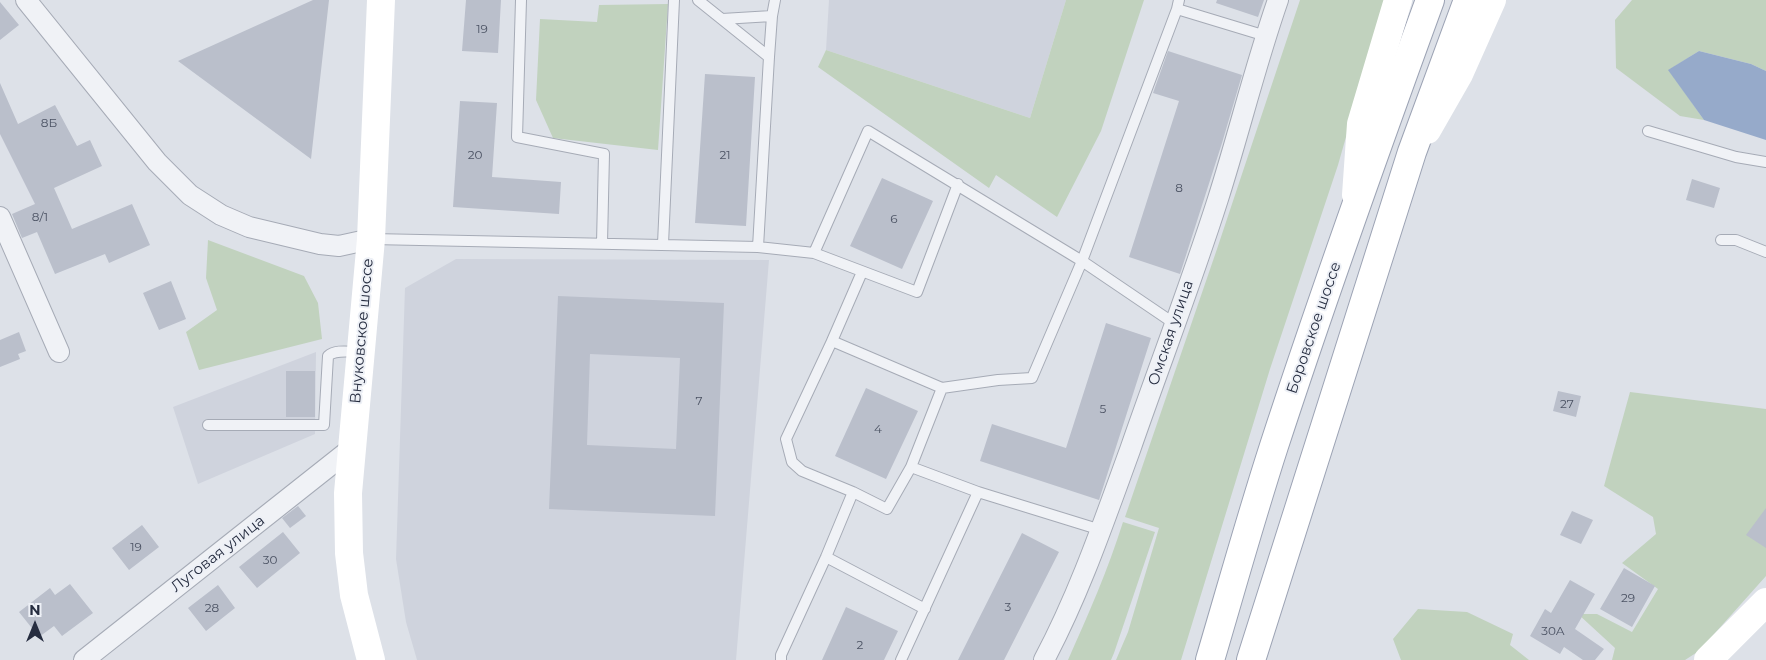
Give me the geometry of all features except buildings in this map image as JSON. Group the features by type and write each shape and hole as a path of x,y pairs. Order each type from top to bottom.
{"main road":[{"name":"Внуковское шоссе","path":"371,660 354,595 351,574 348,493 371,239 381,0"},
{"path":"1356,204 1361,124 1398,0"},
{"name":"Боровское шоссе","path":"1210,660 1273,449 1356,204 1430,0"},
{"path":"1251,660 1412,152 1468,0"},
{"path":"1412,152 1452,89 1492,0"},
{"path":"1708,660 1766,602"}],"street":[{"path":"26,0 157,162 190,195 221,215 249,227 320,244 339,246 371,239"},
{"name":"Омская улица","path":"1044,660 1066,618 1101,530 1175,324 1218,200 1278,0"},
{"path":"0,217 59,352"},
{"name":"Луговая улица","path":"84,660 352,448"}],"lane":[{"path":"521,0 517,137 604,154 602,242"},
{"path":"663,244 674,0"},
{"path":"698,0 769,57"},
{"path":"758,247 769,57 775,0"},
{"path":"832,341 942,388 998,380 1032,378 1082,260 1178,5 1266,36"},
{"path":"722,19 772,16"},
{"path":"1648,130 1736,157 1766,162"},
{"path":"814,253 868,131 1082,260 1175,324"},
{"path":"371,239 602,242 758,247 814,253 917,292 958,184"},
{"path":"1721,240 1736,240 1766,252"},
{"path":"862,272 786,439 792,462 802,471 853,492 887,510 911,467 942,388"},
{"path":"208,424 324,426 328,356 330,353 335,352 360,352"},
{"path":"911,467 978,492 1101,530"},
{"path":"781,660 853,492"},
{"path":"901,660 978,492"},
{"path":"826,557 925,609"}],"shaded area":[{"path":"829,0 1066,0 1030,118 826,50"},
{"path":"456,259 769,260 736,660 417,660 406,622 396,559 405,288"},
{"path":"316,352 315,434 198,484 173,407"}],"green space":[{"path":"1066,0 1144,0 1101,131 1057,217 996,175 989,188 818,67 826,50 1030,118"},
{"path":"1300,0 1385,0 1338,165 1270,369 1181,660 1116,660 1128,632 1159,528 1125,517"},
{"path":"1632,0 1766,0 1766,71 1751,64 1699,51 1669,70 1704,120 1680,116 1616,68 1615,20"},
{"path":"668,4 658,150 553,138 536,100 540,19 597,22 599,5"},
{"path":"208,240 304,276 318,303 322,339 199,370 186,332 217,310 206,278"},
{"path":"1630,392 1766,409 1766,576 1699,651 1685,660 1612,660 1615,648 1578,614 1597,614 1632,632 1658,589 1622,563 1656,534 1653,517 1604,486"},
{"path":"1123,522 1155,532 1114,653 1111,660 1068,660 1104,575"},
{"path":"1418,609 1467,612 1513,634 1510,645 1529,660 1401,660 1393,639"}],"water":[{"path":"1699,51 1751,64 1766,71 1766,140 1704,120 1668,70"}]}
